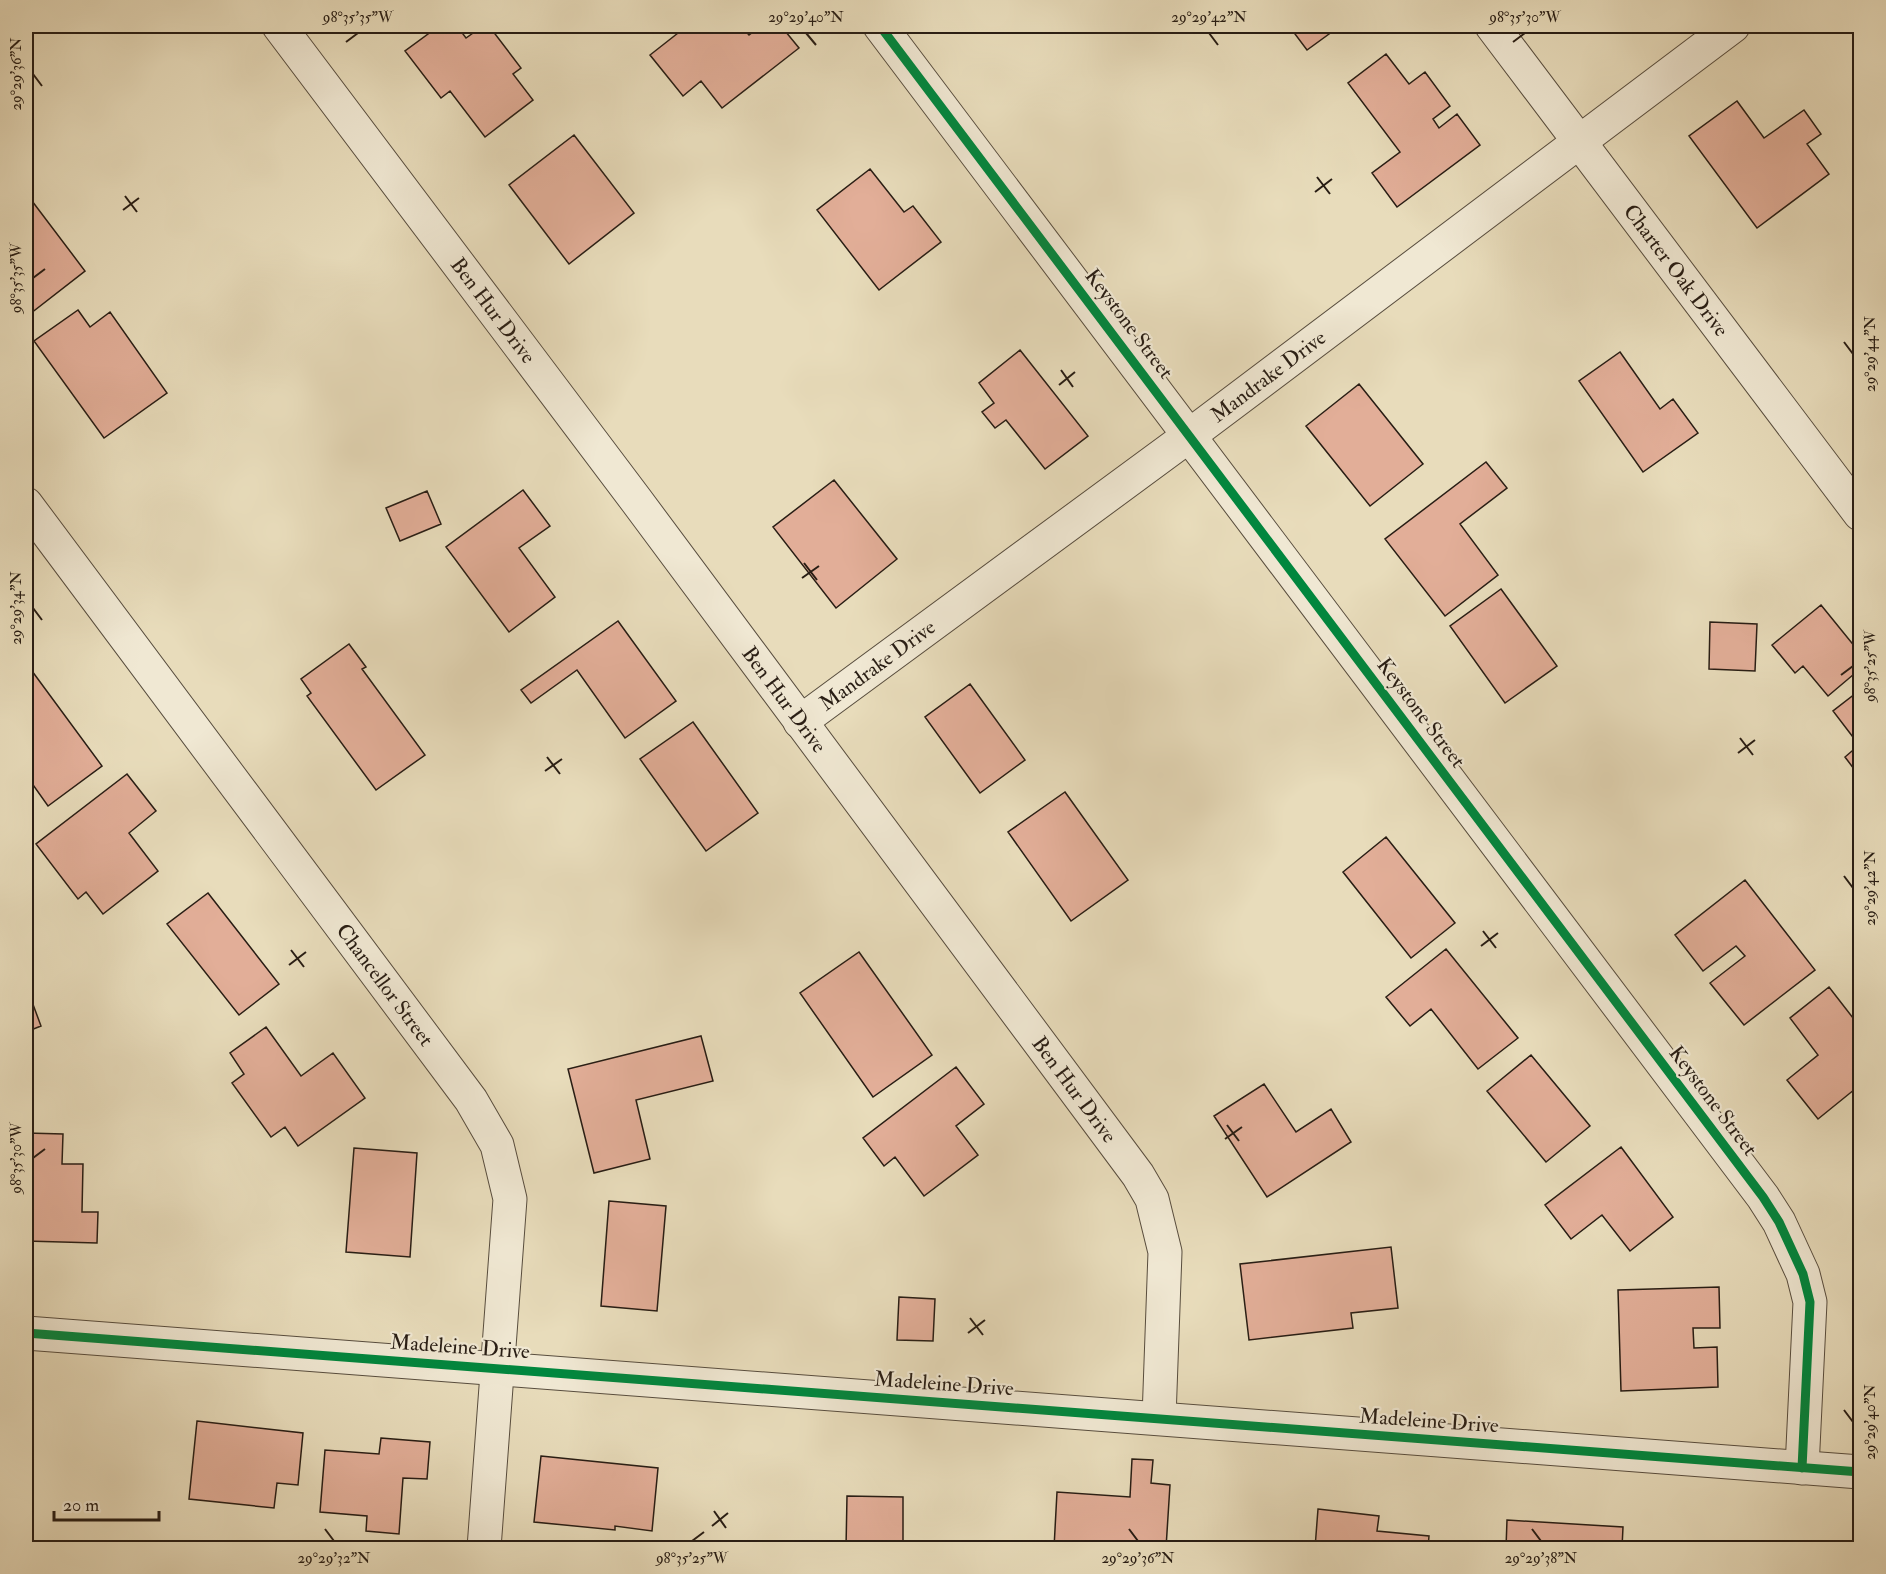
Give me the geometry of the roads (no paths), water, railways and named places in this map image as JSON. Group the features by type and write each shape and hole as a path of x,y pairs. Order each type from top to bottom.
{"street":[{"name":"Ben Hur Drive","path":"279,26 643,509 1138,1175 1152,1199 1165,1252 1159,1418"},
{"name":"Keystone Street","path":"880,26 1763,1197 1779,1222 1803,1274 1810,1302 1802,1468"},
{"name":"Charter Oak Drive","path":"1492,26 1860,514"},
{"name":"Mandrake Drive","path":"800,722 1190,435 1733,26"},
{"name":"Chancellor Street","path":"26,504 471,1100 497,1145 510,1199 484,1548"},
{"name":"Madeleine Drive","path":"26,1333 1860,1472"}]}
